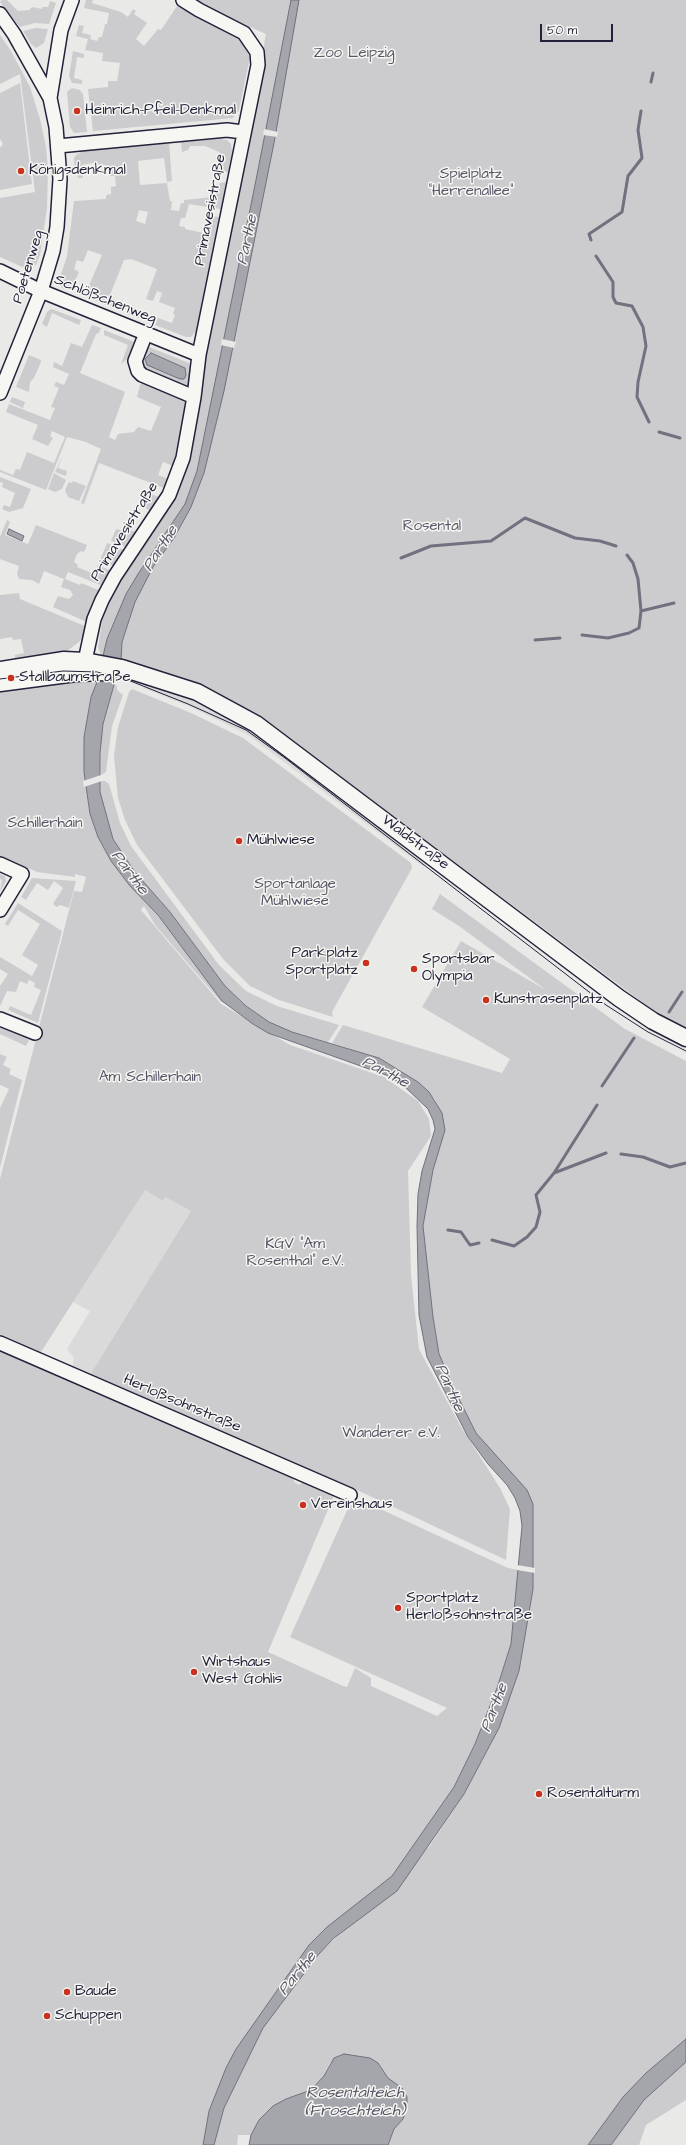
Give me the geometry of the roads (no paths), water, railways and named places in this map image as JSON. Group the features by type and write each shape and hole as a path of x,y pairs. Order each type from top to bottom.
{"main road":[{"path":"0,670 64,660 94,665"},
{"path":"0,683 94,665"},
{"name":"Waldstraße","path":"94,665 124,671 197,692 256,724 619,998 653,1021 686,1038"}],"street":[{"path":"50,98 61,30 72,0"},
{"name":"Primavesistraße","path":"94,665 94,619 102,600 115,576 169,495 183,458 194,397 199,355 243,132 258,65 257,52 244,33 199,10 184,0"},
{"name":"Poetenweg","path":"0,14 17,39 50,98 58,146 60,179 57,227 53,251 41,291 0,393"},
{"path":"58,146 227,130 243,132"},
{"name":"Schlößchenweg","path":"0,271 41,291 199,355"},
{"path":"146,333 135,361 138,371 142,375 194,397"},
{"path":"0,864 22,874 0,910"},
{"path":"0,1019 35,1034"},
{"name":"Herloßsohnstraße","path":"0,1343 350,1495"}],"water":[{"name":"Parthe","path":"291,0 299,0 274,143 224,391 204,473 191,507 174,538 153,567 135,602 122,642 121,660 103,724 100,753 100,792 113,839 134,871 170,912 225,986 246,1006 269,1022 292,1032 379,1058 418,1082 429,1092 442,1113 445,1130 433,1170 423,1226 433,1317 439,1354 476,1433 527,1490 533,1504 533,1589 519,1671 499,1728 464,1794 397,1891 334,1938 318,1955 263,2028 224,2108 214,2145 203,2145 209,2111 226,2068 236,2049 309,1945 327,1927 392,1876 454,1787 475,1744 497,1688 511,1644 522,1526 520,1511 515,1498 507,1485 488,1464 468,1437 427,1357 419,1315 417,1226 418,1194 422,1171 435,1129 428,1109 404,1086 386,1075 268,1033 222,1001 158,915 130,886 111,861 98,837 90,814 84,772 84,737 91,697 97,682 107,639 126,594 185,504 197,471"},
{"path":"151,353 185,368 186,375 184,379 180,379 147,365 145,359"},
{"path":"9,529 24,536 22,541 7,534"},
{"path":"686,2039 686,2062 644,2100 611,2145 588,2145 623,2097 646,2073"},
{"name":"Rosentalteich (Froschteich)","path":"344,2054 370,2058 378,2063 388,2078 402,2088 407,2097 407,2107 403,2119 394,2129 388,2145 249,2145 251,2135 259,2120 273,2106 286,2099 311,2090 324,2076 334,2058"}],"waterway":[{"path":"651,82 653,73"},
{"path":"591,240 589,234 622,212 628,176 642,158 638,130 641,111"},
{"path":"596,256 613,282 613,297 616,303 632,306 643,327 646,346 638,382 637,397 649,422"},
{"path":"659,432 680,438"},
{"path":"401,558 431,546 491,541 525,518 575,538 600,541 616,546"},
{"path":"582,635 608,638 629,633 639,628 641,611 638,579 633,563 627,555"},
{"path":"641,611 674,603"},
{"path":"535,640 560,638"},
{"path":"669,1012 682,992"},
{"path":"602,1086 634,1038"},
{"path":"492,1240 514,1246 527,1237 536,1227 540,1212 536,1195 554,1173 597,1105"},
{"path":"554,1173 606,1153"},
{"path":"621,1154 643,1157 670,1167 686,1163"},
{"path":"448,1230 461,1232 470,1245 479,1243"}],"tram line":[{"path":"0,679 63,671 97,672 128,680 188,704 246,730 285,758 606,1005 648,1032 686,1051"}],"place":[{"name":"Heinrich-Pfeil-Denkmal","path":"77,111"},
{"name":"Königsdenkmal","path":"21,171"},
{"name":"Stallbaumstraße","path":"11,678"},
{"name":"Mühlwiese","path":"239,841"},
{"name":"Parkplatz Sportplatz","path":"366,963"},
{"name":"Sportsbar Olympia","path":"414,969"},
{"name":"Kunstrasenplatz","path":"486,1000"},
{"name":"Vereinshaus","path":"303,1505"},
{"name":"Sportplatz Herloßsohnstraße","path":"398,1608"},
{"name":"Wirtshaus West Gohlis","path":"194,1672"},
{"name":"Rosentalturm","path":"539,1794"},
{"name":"Baude","path":"67,1992"},
{"name":"Schuppen","path":"47,2016"}],"park label":[{"name":"Zoo Leipzig","path":"354,54"},
{"name":"Spielplatz \"Herrenallee\"","path":"471,184"},
{"name":"Rosental","path":"432,527"},
{"name":"Schillerhain","path":"45,824"},
{"name":"Sportanlage Mühlwiese","path":"295,894"},
{"name":"Am Schillerhain","path":"150,1078"},
{"name":"KGV \"Am Rosenthal\" e.V.","path":"295,1254"},
{"name":"Wanderer e.V.","path":"391,1434"}]}
